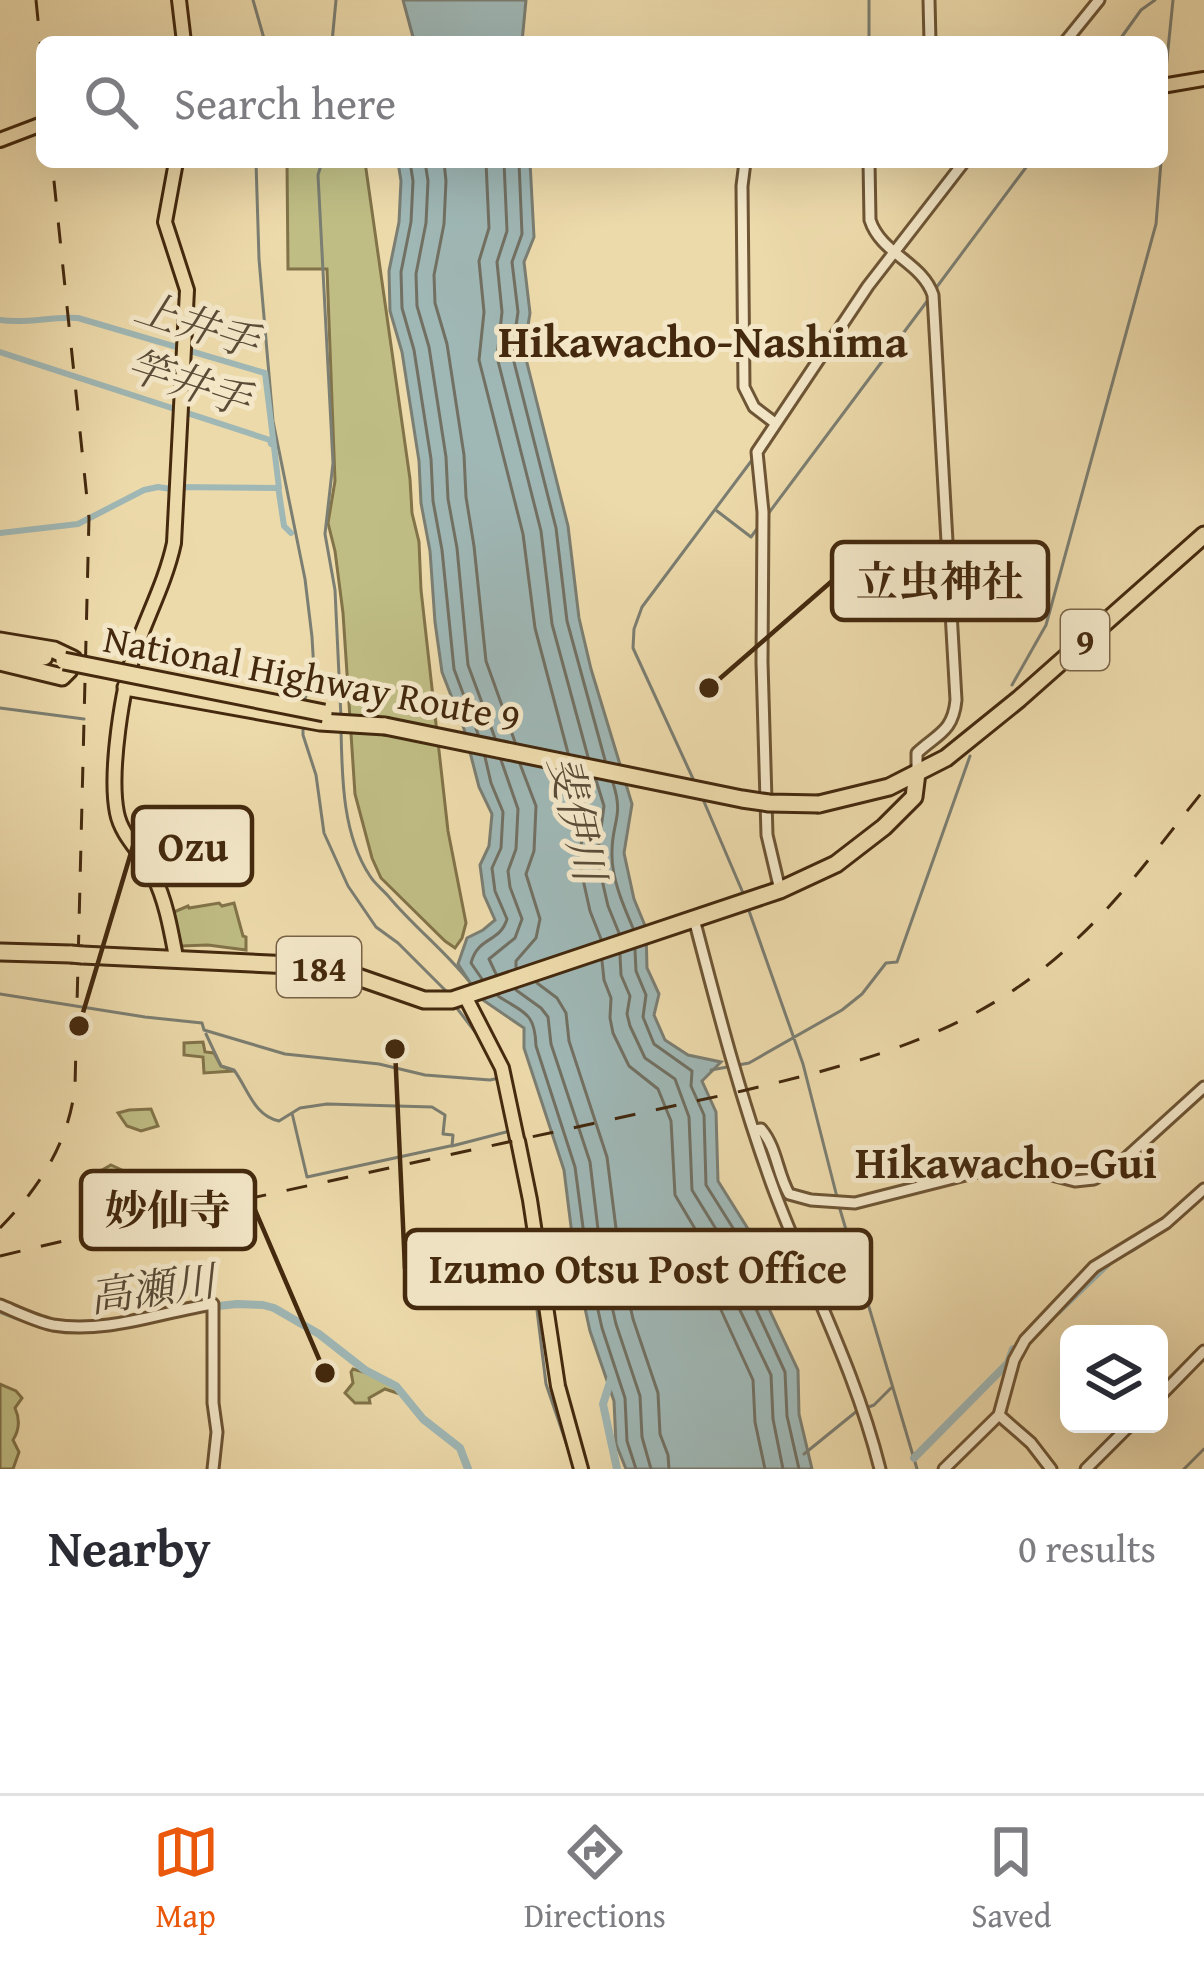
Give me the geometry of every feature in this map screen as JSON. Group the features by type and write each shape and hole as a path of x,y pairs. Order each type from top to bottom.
{"highway":[{"name":"National Highway Route 9","path":"0,647 742,799 819,804 889,788 964,745 1204,531"},
{"path":"0,647 54,650 68,660 69,670 62,677 0,662"},
{"name":"9","path":"128,678 281,700 324,713"},
{"name":"9","path":"197,690 320,722 385,726"},
{"name":"184","path":"0,952 314,966 424,1000 442,1001 780,890 833,866 914,797 916,773"}],"main road":[{"path":"179,0 183,36"},
{"path":"1168,85 1204,80"},
{"path":"0,140 36,126"},
{"path":"175,168 165,222 187,290 174,543 128,678 115,801 124,832 157,883 176,957"},
{"path":"468,995 502,1068 530,1200 558,1386 581,1469"}],"street":[{"path":"929,0 930,36"},
{"path":"1070,36 1099,0"},
{"path":"744,168 744,387 754,407 775,423"},
{"path":"869,168 870,220 880,240 928,282 933,295 956,700 949,726 916,753 916,773"},
{"path":"780,890 767,835 763,512 757,452 868,286 959,168"},
{"path":"68,660 128,678"},
{"path":"689,921 774,1190 866,1413 880,1469"},
{"path":"755,1130 766,1134 789,1194 855,1203 1009,1165 1075,1181 1094,1179 1116,1167 1204,1087"},
{"path":"944,1469 999,1415 1014,1360 1025,1340 1094,1268 1166,1223 1204,1189"},
{"path":"0,1305 34,1320 80,1328 213,1304 217,1432 213,1469"},
{"path":"1168,1388 1204,1352"},
{"path":"999,1415 1051,1469"},
{"path":"1086,1469 1122,1433"}],"shaded area":[{"path":"287,168 366,168 419,542 448,831 466,923 455,948 381,878 355,794 343,613 328,523 335,481 327,269 288,269"},
{"path":"234,903 246,950 181,946 174,912"},
{"path":"203,1042 205,1052 214,1053 221,1066 234,1071 204,1073 203,1057 184,1055 184,1043"},
{"path":"151,1109 158,1126 141,1131 127,1126 118,1113 129,1110"},
{"path":"111,1165 124,1171 126,1182 145,1188 148,1198 138,1200 109,1191 111,1185 102,1170"},
{"path":"353,1369 381,1377 397,1393 385,1389 369,1398 370,1403 355,1403 345,1393 353,1383"},
{"path":"0,1384 22,1398 15,1408 18,1424 13,1440 19,1452 13,1469 0,1469"}],"water":[{"path":"403,0 526,0 523,36 413,36"},
{"name":"斐伊川","path":"399,168 530,168 534,237 524,262 530,313 524,351 568,526 579,618 591,669 632,804 624,853 646,928 647,968 659,994 654,1015 665,1040 688,1055 721,1062 702,1081 716,1112 718,1181 750,1232 762,1294 798,1370 799,1414 812,1469 626,1469 616,1444 614,1401 590,1331 576,1267 564,1170 524,1048 524,1028 480,998 458,964 467,938 495,920 484,895 480,865 489,846 492,814 442,672 419,461 402,352 390,311 389,271"}],"waterway":[{"path":"253,0 263,36"},
{"path":"333,36 336,0"},
{"path":"869,0 869,36"},
{"path":"1122,36 1141,10 1155,0"},
{"path":"1168,49 1173,0"},
{"name":"上井手","path":"256,168 273,421 312,637 314,671 304,702"},
{"path":"320,168 333,463 325,534 335,590 341,718"},
{"path":"933,292 1026,168"},
{"path":"1012,685 1046,625 1156,224 1161,168"},
{"path":"765,518 928,300"},
{"name":"上井手","path":"0,320 78,318 265,373 279,488 158,487 78,524 0,533"},
{"name":"竿井手","path":"0,352 271,444"},
{"path":"695,783 633,648 634,629 642,607 755,456"},
{"name":"竿井手","path":"278,486 284,526 291,533"},
{"path":"717,511 751,537 759,526"},
{"path":"0,708 84,719"},
{"path":"303,723 324,833 348,886 376,927 446,991"},
{"path":"341,728 345,804 361,860 374,882 468,980"},
{"path":"711,1070 749,1063 842,1010 862,994 886,963 897,962 970,756"},
{"path":"702,797 743,893"},
{"path":"748,908 803,1064 837,1197"},
{"path":"0,994 202,1023 204,1030 285,1054 379,1064 425,1075 499,1078"},
{"path":"456,1007 479,1037"},
{"path":"206,1034 221,1066 234,1070 257,1108 279,1121 300,1108 327,1104 432,1107 445,1115 443,1134 453,1135 452,1146 510,1131"},
{"path":"292,1113 307,1177 450,1146"},
{"path":"523,1195 546,1384 575,1469"},
{"path":"839,1206 917,1469"},
{"path":"1131,1249 1168,1225"},
{"path":"1058,1311 1112,1259"},
{"name":"高瀬川","path":"209,1307 263,1305 319,1334 365,1370 396,1386 423,1419 460,1448 468,1469"},
{"name":"高瀬川","path":"0,1310 19,1317"},
{"path":"914,1458 1008,1363 1013,1349 1021,1354"},
{"path":"611,1379 603,1404 617,1469"},
{"path":"866,1408 891,1388"},
{"path":"804,1454 857,1411"},
{"path":"1184,1469 1204,1449"}],"railway":[{"path":"36,0 40,36"},
{"path":"0,1228 50,1163 66,1127 75,1086 89,518 53,168"},
{"path":"0,1256 742,1091 835,1068 922,1038 1004,996 1079,937 1204,790"}],"place":[{"name":"立虫神社","path":"709,688"},
{"name":"Ozu","path":"79,1026"},
{"name":"Izumo Otsu Post Office","path":"395,1049"},
{"name":"妙仙寺","path":"325,1373"}],"district":[{"name":"Hikawacho-Nashima","path":"703,340"},
{"name":"Hikawacho-Gui","path":"1006,1161"}]}
